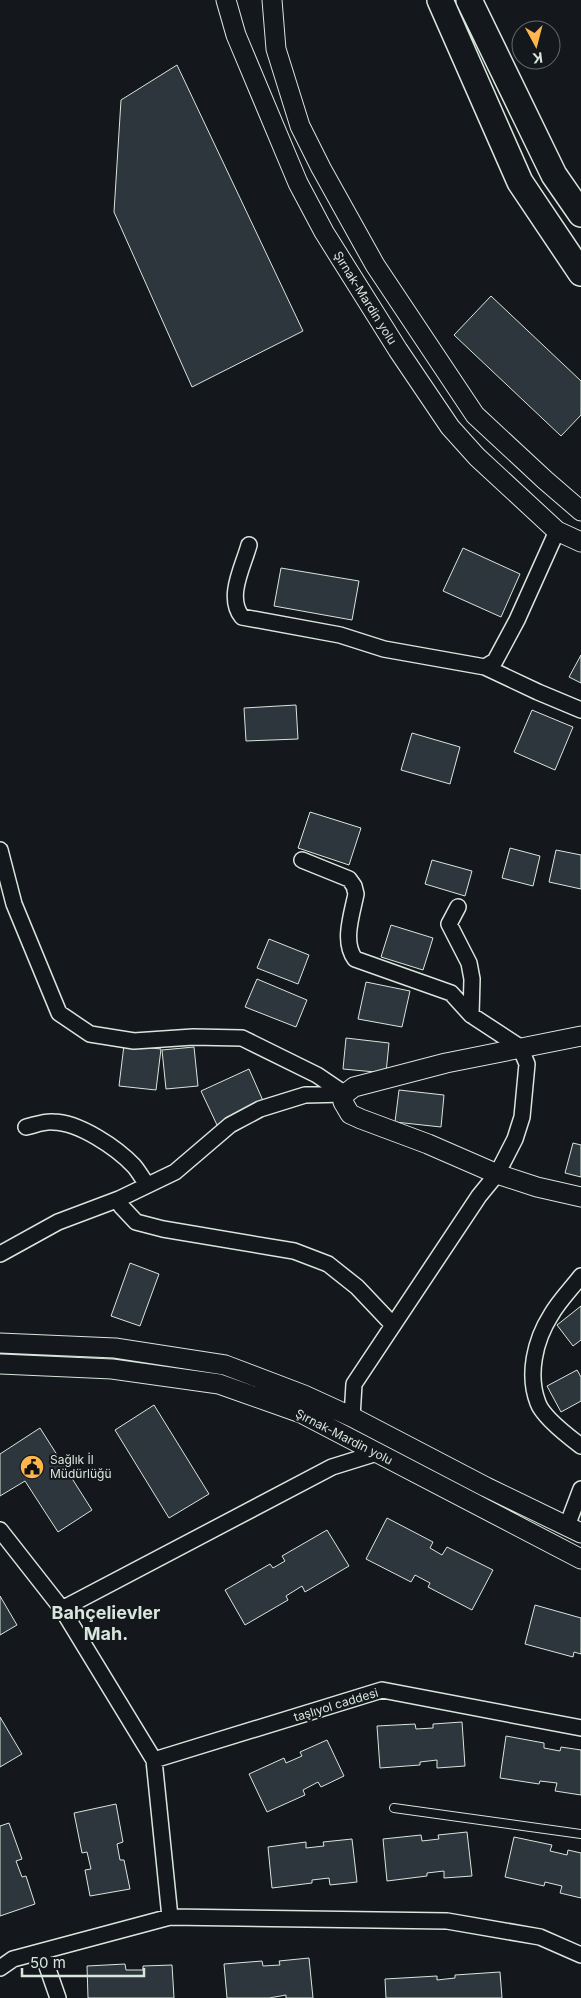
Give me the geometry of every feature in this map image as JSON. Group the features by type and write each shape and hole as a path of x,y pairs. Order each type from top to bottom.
{"highway":[{"path":"440,0 520,182 581,273"},
{"path":"469,0 554,175 581,214"}],"street":[{"name":"Şırnak-Mardin yolu","path":"226,0 236,35 298,183 324,232 353,280 450,427 477,457 557,531 581,542"},
{"name":"Şırnak-Mardin yolu","path":"272,0 276,49 300,126 375,265 475,415 544,480 581,511"},
{"path":"485,668 495,661 504,645 557,531"},
{"path":"249,544 234,595 236,609 242,617 340,635 384,649 485,668 581,710"},
{"path":"0,850 14,904 59,1013 90,1034 134,1041 193,1037 242,1038 317,1075 345,1094"},
{"path":"302,860 349,879 354,886 356,894 348,941 349,951 355,959 451,993 471,1015 520,1047 527,1064 522,1117 515,1139 497,1174 479,1196 354,1384 352,1417"},
{"path":"458,907 449,924 469,963 472,979 471,1015"},
{"path":"0,1254 58,1222 120,1199 175,1172 230,1125 260,1109 305,1095 345,1094 354,1087 371,1082 520,1047 581,1036"},
{"path":"345,1094 343,1102 350,1114 428,1144 497,1174 536,1187 581,1196"},
{"path":"26,1126 53,1121 86,1132 115,1148 135,1167 147,1185"},
{"path":"120,1199 121,1206 136,1222 163,1229 294,1251 328,1264 357,1287 394,1325"},
{"path":"581,1276 551,1315 537,1343 532,1374 538,1404 560,1430 581,1446"},
{"name":"Şırnak-Mardin yolu","path":"0,1343 115,1348 224,1365 304,1395 352,1417 486,1487 574,1530"},
{"name":"Şırnak-Mardin yolu","path":"0,1364 112,1369 219,1384 301,1413 581,1559"},
{"path":"62,1609 332,1467 376,1453"},
{"path":"574,1530 581,1489"},
{"path":"0,1530 62,1609 154,1760 170,1917"},
{"name":"taşlıyol caddesi","path":"154,1760 382,1690 581,1728"},
{"path":"0,1968 13,1959 170,1917 447,1922 540,1936 581,1956"},
{"path":"42,1952 58,1998"}],"lane":[{"path":"394,1808 581,1834"}],"building":[{"path":"177,65 303,331 192,387 114,212 121,100"},
{"path":"491,296 581,381 581,415 561,436 454,335"},
{"path":"463,548 520,574 501,617 443,591"},
{"path":"281,568 359,581 352,620 274,606"},
{"path":"581,655 581,683 569,677"},
{"path":"296,705 298,739 246,741 244,708"},
{"path":"532,710 573,727 555,770 514,752"},
{"path":"412,733 460,747 450,784 401,770"},
{"path":"310,812 361,828 349,865 298,848"},
{"path":"510,848 540,856 533,886 502,878"},
{"path":"556,850 581,855 581,889 549,882"},
{"path":"432,860 472,871 465,896 425,884"},
{"path":"391,925 433,938 423,970 381,957"},
{"path":"269,939 309,955 298,984 257,968"},
{"path":"257,979 307,1000 296,1027 245,1007"},
{"path":"366,982 410,991 402,1027 358,1019"},
{"path":"346,1038 389,1043 386,1073 343,1069"},
{"path":"124,1045 161,1049 156,1090 119,1086"},
{"path":"194,1047 198,1086 166,1089 162,1050"},
{"path":"249,1069 264,1103 217,1125 201,1091"},
{"path":"399,1090 444,1095 441,1127 395,1122"},
{"path":"573,1143 581,1145 581,1177 565,1173"},
{"path":"130,1263 159,1274 140,1326 111,1316"},
{"path":"581,1306 581,1340 573,1346 557,1325"},
{"path":"577,1370 581,1377 581,1401 561,1412 547,1386"},
{"path":"154,1405 209,1494 169,1518 115,1430"},
{"name":"Sağlık İl Müdürlüğü","path":"40,1428 92,1510 58,1532 25,1481 0,1496 0,1454"},
{"path":"387,1518 433,1542 430,1548 442,1555 447,1547 493,1570 472,1610 428,1587 430,1583 415,1575 411,1582 366,1559"},
{"path":"327,1530 349,1566 305,1592 302,1586 286,1596 288,1600 245,1625 225,1590 270,1564 273,1568 285,1561 282,1556"},
{"path":"0,1596 17,1625 0,1635"},
{"path":"535,1605 581,1618 581,1654 574,1652 573,1657 525,1644"},
{"path":"0,1717 22,1754 0,1767"},
{"path":"462,1722 465,1766 437,1768 437,1760 420,1762 420,1765 380,1768 377,1726 415,1724 416,1729 433,1728 433,1724"},
{"path":"506,1736 544,1743 544,1748 560,1751 561,1747 581,1750 581,1795 555,1791 557,1783 540,1781 539,1784 500,1778"},
{"path":"327,1740 344,1776 321,1787 318,1782 303,1790 305,1795 267,1812 249,1774 284,1758 286,1763 302,1756 300,1752"},
{"path":"116,1804 123,1842 117,1844 120,1860 124,1860 130,1889 90,1896 85,1870 91,1869 87,1852 82,1853 74,1813"},
{"path":"9,1823 22,1859 16,1861 22,1877 26,1876 35,1904 0,1916 0,1826"},
{"path":"467,1832 472,1876 444,1878 444,1871 427,1873 427,1876 387,1881 383,1839 421,1835 422,1841 439,1839 438,1835"},
{"path":"514,1837 552,1845 550,1851 567,1855 568,1850 581,1853 581,1898 560,1893 562,1886 545,1882 544,1886 505,1877"},
{"path":"352,1839 357,1882 330,1885 329,1878 312,1880 312,1883 272,1888 268,1847 306,1842 306,1848 324,1846 323,1842"},
{"path":"309,1958 313,1998 286,1998 286,1995 269,1998 227,1998 224,1964 262,1961 263,1966 280,1965 279,1961"},
{"path":"125,1964 126,1970 143,1970 143,1966 172,1965 174,1998 88,1998 87,1966"},
{"path":"500,1972 502,1998 386,1998 385,1979 437,1976 437,1980 455,1978 455,1975"}],"place":[{"name":"Sağlık İl Müdürlüğü","path":"32,1467"}],"district":[{"name":"Bahçelievler Mah.","path":"106,1624"}]}
